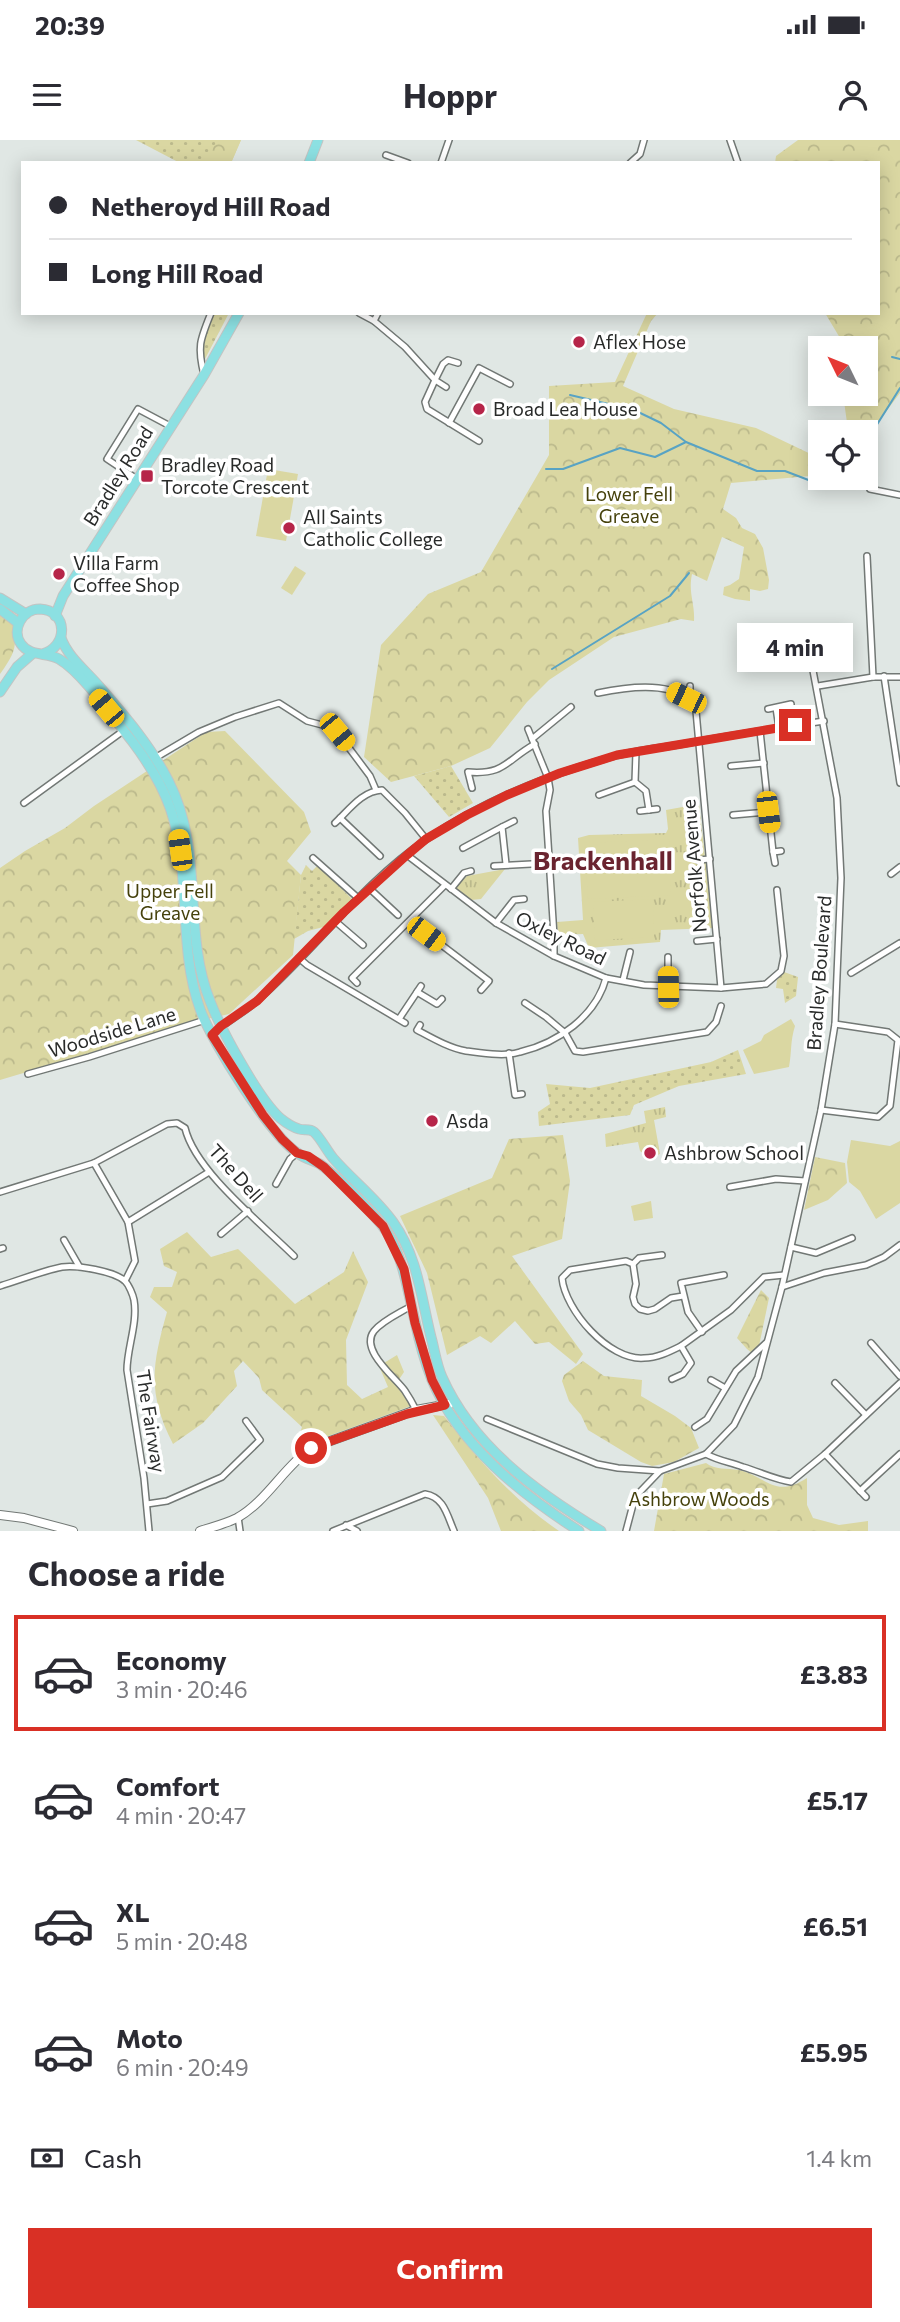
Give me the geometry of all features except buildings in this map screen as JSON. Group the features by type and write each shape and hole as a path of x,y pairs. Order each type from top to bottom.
{"main road":[{"path":"310,161 318,140"},
{"name":"Bradley Road","path":"55,616 63,596 204,375 238,315"},
{"name":"Bradley Road","path":"46,610 63,596"},
{"path":"0,598 26,614"},
{"path":"0,609 19,623"},
{"path":"579,1531 549,1512 498,1470 458,1426 432,1380 411,1306 404,1269 383,1226 324,1167 308,1156 295,1152 263,1115 212,1035 191,978 180,850 171,811 160,783 148,762 92,691 65,663 55,657 23,648 17,636 19,623 32,610 46,610 55,616 61,626 64,647 127,720 170,782 188,835 201,972 221,1026 247,1070 274,1112 301,1130 313,1131 332,1157 394,1223 417,1270 428,1327 442,1376 468,1423 504,1462 556,1504 601,1531"},
{"path":"17,667 37,654 54,649 61,638"},
{"path":"0,692 17,667 23,648"},
{"path":"295,1152 292,1140 301,1130"},
{"path":"308,1156 316,1152 319,1140"},
{"path":"432,1380 442,1376"}],"street":[{"path":"442,161 449,140"},
{"path":"632,161 640,154 644,140"},
{"path":"730,140 737,161"},
{"path":"386,155 402,161"},
{"path":"204,375 199,352 210,315"},
{"path":"363,315 405,347 435,380 446,387"},
{"path":"374,321 377,315"},
{"path":"458,363 448,360 443,364 425,402 427,410 479,441"},
{"path":"449,423 480,368 510,384"},
{"path":"137,479 107,459 138,409 170,426"},
{"path":"875,490 900,495"},
{"path":"867,556 873,677"},
{"name":"Bradley Boulevard","path":"706,1454 734,1425 758,1377 806,1181 835,1024 841,878 838,798 811,660"},
{"path":"818,686 873,677 900,677"},
{"path":"884,677 900,783"},
{"name":"Norfolk Avenue","path":"690,686 690,703 696,711 721,988"},
{"path":"598,693 626,687 670,690 690,703"},
{"path":"155,758 199,732 234,717 279,703 307,720 337,732 370,776 376,790"},
{"path":"768,709 791,704"},
{"path":"472,788 468,772 488,774 505,766 571,707"},
{"path":"776,708 779,728"},
{"path":"212,1035 257,1001 358,898 426,839 499,799 548,778 606,759 824,721"},
{"path":"528,729 548,778 550,790 546,811 554,956"},
{"path":"24,803 123,731"},
{"path":"760,731 775,863"},
{"path":"635,782 636,752"},
{"path":"731,766 764,763"},
{"path":"488,774 492,782"},
{"path":"599,795 635,782"},
{"path":"635,782 646,791 649,810"},
{"path":"380,856 338,821 356,802 376,790 385,792 426,839"},
{"path":"640,811 657,809"},
{"path":"733,815 768,812"},
{"path":"463,848 514,821"},
{"path":"502,827 506,864"},
{"path":"374,850 381,844"},
{"path":"773,852 781,851"},
{"name":"Oxley Road","path":"407,855 496,923 554,956 606,978 668,987 721,988 766,984 781,971 784,956 777,890"},
{"path":"698,860 710,859"},
{"path":"312,869 315,860 358,898"},
{"path":"494,866 550,863"},
{"path":"357,983 352,978 410,921 468,872 460,865"},
{"path":"891,874 900,867"},
{"path":"704,888 713,887"},
{"path":"369,888 397,915"},
{"path":"496,923 514,900 524,899"},
{"path":"335,921 357,944"},
{"path":"410,921 489,981 481,990"},
{"path":"701,939 717,939"},
{"path":"851,973 900,943"},
{"path":"623,980 630,952"},
{"path":"668,957 668,987"},
{"path":"299,958 402,1021 421,986"},
{"path":"420,1025 416,1030 464,1050 519,1053 565,1033 602,993 606,978"},
{"path":"416,992 437,1003 442,999"},
{"path":"531,1004 565,1033 575,1051 583,1052 706,1032 716,1022 721,1006"},
{"path":"709,1017 716,1022"},
{"name":"Woodside Lane","path":"28,1074 205,1020"},
{"path":"821,1110 878,1117 890,1106 898,1040 888,1032 835,1024"},
{"path":"509,1053 515,1095"},
{"name":"The Dell","path":"94,1163 172,1122 180,1124 185,1128 188,1142 209,1172 294,1256"},
{"path":"276,1184 295,1152"},
{"path":"0,1192 94,1163 128,1222 135,1261 125,1281 79,1266 63,1267 0,1286"},
{"path":"128,1222 209,1172"},
{"path":"730,1187 776,1179 806,1181"},
{"path":"221,1234 248,1211"},
{"path":"791,1247 816,1253 852,1238"},
{"path":"64,1240 79,1266"},
{"path":"782,1287 824,1273 866,1265 884,1257 900,1245"},
{"path":"633,1264 639,1258 662,1255"},
{"path":"633,1264 626,1261 570,1270 562,1278 567,1295 592,1332 607,1346 642,1359 664,1354 681,1346 731,1310 764,1277 784,1275"},
{"path":"633,1264 636,1284 633,1297 640,1309 655,1309 671,1298 683,1296"},
{"path":"702,1332 688,1312 681,1283 724,1275"},
{"name":"The Fairway","path":"125,1281 134,1298 135,1311 127,1370 140,1445 149,1531"},
{"path":"411,1306 384,1322 374,1331 371,1339 379,1362 405,1390 416,1410"},
{"path":"695,1427 708,1419 736,1371 768,1341"},
{"path":"871,1343 900,1376"},
{"path":"673,1379 683,1374 691,1363 681,1346"},
{"path":"711,1380 724,1388"},
{"path":"835,1383 866,1415"},
{"path":"487,1419 597,1464 660,1471 706,1454 718,1461 791,1482 825,1454 900,1383"},
{"path":"200,1531 238,1517 311,1448 416,1410 455,1403"},
{"path":"147,1504 167,1501 222,1477 260,1440 246,1421"},
{"path":"825,1454 866,1497"},
{"path":"860,1491 900,1454"},
{"path":"626,1531 635,1497 660,1471"},
{"path":"333,1531 425,1494 435,1496 443,1504 454,1531"},
{"path":"0,1516 23,1518 73,1531"},
{"path":"238,1517 240,1531"},
{"path":"346,1525 357,1531"}],"green space":[{"path":"136,140 241,140 232,161 176,161"},
{"path":"218,140 241,140 232,161 212,161 208,155"},
{"path":"798,140 900,140 900,393 878,422 878,420 847,420 845,406 878,406 878,336 839,336 826,315 880,315 880,161 775,161 776,156"},
{"path":"213,315 228,315 205,359 203,354 207,330"},
{"name":"Lower Fell Greave","path":"646,315 656,315 651,321 623,386 674,409 756,428 808,453 808,476 731,483 723,509 736,518 742,528 755,534 763,548 768,589 750,589 750,601 723,595 724,587 739,579 744,547 722,537 707,581 692,574 694,621 681,619 614,637 549,680 527,702 490,748 451,766 391,782 364,757 381,645 428,594 481,572 549,455 549,386 615,382"},
{"path":"268,469 298,474 286,541 256,536"},
{"path":"295,566 306,573 292,595 281,588"},
{"path":"0,615 14,625 15,646 0,674"},
{"name":"Upper Fell Greave","path":"225,731 304,812 311,832 287,861 301,875 293,955 229,1014 0,1080 0,868 65,828 206,732"},
{"path":"451,766 473,803 449,817 414,776"},
{"path":"699,804 713,928 661,930 660,942 589,948 583,934 558,935 557,922 583,920 578,838 589,835 666,833 666,810"},
{"path":"694,823 697,850 683,851 680,824"},
{"path":"669,839 671,895 588,899 585,843"},
{"path":"306,865 312,871 318,865 352,899 327,926 308,931 294,939 301,875"},
{"path":"505,869 481,899 471,900 455,888 467,876"},
{"path":"653,899 654,937 595,940 593,902"},
{"path":"784,972 798,977 796,996 785,1003 783,989 776,988 777,980"},
{"path":"791,1019 795,1026 789,1067 754,1074 743,1050 761,1041 764,1035"},
{"path":"738,1050 746,1074 679,1086 634,1105 630,1115 539,1126 538,1112 550,1104 546,1084 590,1088 711,1062"},
{"path":"665,1107 666,1117 654,1120 660,1154 649,1158 640,1151 638,1142 606,1147 605,1134 646,1123 644,1111"},
{"path":"563,1135 570,1181 562,1239 512,1256 583,1354 576,1364 549,1342 535,1344 515,1321 491,1343 480,1336 447,1355 427,1273 400,1216 492,1178 509,1139"},
{"path":"851,1140 890,1146 900,1141 900,1203 876,1219 860,1191 849,1182 847,1162"},
{"path":"815,1157 845,1163 847,1183 828,1200 804,1210"},
{"path":"651,1201 653,1218 634,1221 631,1206"},
{"path":"187,1232 211,1257 238,1249 295,1304 344,1272 353,1251 368,1282 346,1340 347,1385 362,1399 388,1387 379,1366 397,1355 404,1372 396,1384 411,1406 309,1443 300,1433 302,1427 262,1390 259,1378 243,1361 234,1371 237,1386 203,1423 173,1444 159,1409 155,1379 155,1364 167,1312 150,1297 154,1287 172,1287 177,1272 164,1266 160,1249"},
{"path":"761,1290 769,1298 759,1346 752,1353 737,1338"},
{"path":"583,1361 604,1376 642,1380 641,1396 691,1428 699,1448 674,1462 652,1466 588,1430 581,1415 569,1401 562,1381 564,1375"},
{"path":"433,1415 444,1416 497,1478 559,1531 501,1531 488,1498"},
{"name":"Ashbrow Woods","path":"706,1463 717,1468 749,1473 779,1487 787,1487 807,1478 807,1505 813,1518 839,1525 868,1521 868,1531 654,1531 664,1474"}],"waterway":[{"path":"892,357 900,359"},
{"path":"878,423 900,388"},
{"path":"570,395 634,410 661,423 686,442"},
{"path":"546,469 563,469 620,448 655,457 686,442 757,471 785,471 808,480"},
{"path":"552,669 670,596 689,573"}],"place":[{"name":"Aflex Hose","path":"579,342"},
{"name":"Broad Lea House","path":"479,409"},
{"name":"Bradley Road Torcote Crescent","path":"147,476"},
{"name":"All Saints Catholic College","path":"289,528"},
{"name":"Villa Farm Coffee Shop","path":"59,574"},
{"name":"Asda","path":"432,1121"},
{"name":"Ashbrow School","path":"650,1153"}],"district":[{"name":"Brackenhall","path":"603,861"}],"route":[{"path":"311,1448 416,1410 445,1405 432,1380 415,1323 404,1269 383,1226 324,1167 308,1156 297,1153 282,1139 263,1115 212,1035 257,1001 344,912 407,855 426,839 467,815 560,773 617,755 795,725"}]}
